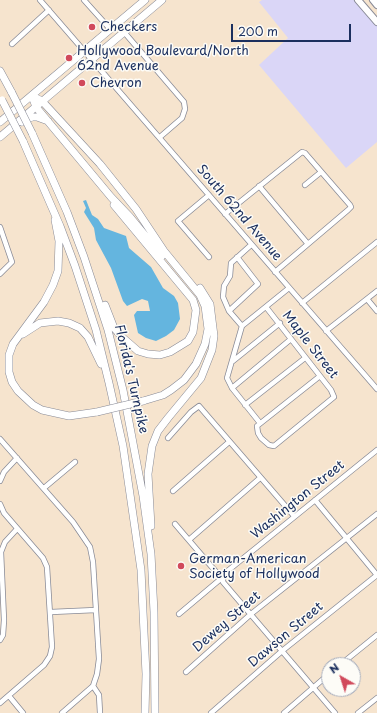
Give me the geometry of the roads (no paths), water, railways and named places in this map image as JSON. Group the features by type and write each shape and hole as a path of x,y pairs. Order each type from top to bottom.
{"highway":[{"path":"0,122 145,0"},
{"path":"0,137 160,1"},
{"name":"Florida's Turnpike","path":"0,71 32,133 67,212 84,257 108,330 123,390 143,496 151,554 154,620 155,713"},
{"path":"32,96 42,101 100,164 136,209 164,251 200,295 205,306 208,329 200,358 188,375 178,385 163,395 69,416 42,410 33,405 18,392 12,382 9,355 13,344 44,302 53,286 58,271 59,241 51,204"},
{"path":"32,96 36,107 196,297 204,316 205,327 202,340 196,356 186,371 165,389 143,399"},
{"name":"Florida's Turnpike","path":"1,97 23,141 51,204 85,295 109,383 123,446 141,570 146,674 145,713"},
{"path":"11,128 32,117 38,117 49,122"},
{"path":"84,257 114,328 130,345 148,354 160,355 170,352 188,341 193,332 196,321 196,310 193,300 124,218 111,197"},
{"path":"151,554 152,537 148,474 152,446 161,426 202,378 212,350 214,336 210,304 205,294 168,249 154,235"},
{"path":"97,410 67,411 47,407 29,398 16,383 11,368 12,353 16,344 26,331 40,324 58,321 69,323 80,328 88,337 109,383"}],"main road":[{"path":"358,0 377,22"},
{"path":"373,0 377,5"}],"street":[{"name":"South 62nd Avenue","path":"40,0 377,389"},
{"path":"84,0 110,30"},
{"path":"12,44 49,10"},
{"path":"124,32 184,102 185,109 182,118 160,137"},
{"path":"225,214 302,152 321,172 351,207 275,272"},
{"path":"305,185 321,172"},
{"path":"259,186 308,244"},
{"path":"209,195 178,221 209,257"},
{"path":"0,227 12,262 0,274"},
{"path":"302,303 377,242"},
{"path":"242,326 229,311 223,297 224,286 230,276 231,263 251,245"},
{"path":"229,311 258,284 237,257"},
{"path":"289,288 242,326 227,378 232,388 260,422 320,376"},
{"path":"326,331 377,291"},
{"path":"367,299 377,311"},
{"name":"Maple Street","path":"260,422 257,426 258,433 269,446 274,446 334,397 332,390 305,358 280,323 266,307"},
{"path":"232,362 280,323"},
{"path":"232,388 291,339"},
{"path":"245,405 305,358"},
{"path":"168,438 198,406 294,516"},
{"path":"0,439 73,522 90,547 93,562 99,659 97,674 93,686 62,713"},
{"path":"173,491 229,442"},
{"name":"Washington Street","path":"179,614 223,577 225,573 377,450"},
{"path":"0,481 4,472 17,458"},
{"path":"44,488 75,462"},
{"path":"190,539 260,478"},
{"path":"315,500 377,575"},
{"path":"0,504 4,512 43,558 48,567 52,647 50,656 44,665 0,703"},
{"name":"Dewey Street","path":"186,672 251,614 377,514"},
{"path":"175,524 190,539 217,573 223,577 223,582 335,713"},
{"path":"0,640 3,635 4,620 1,552 5,542 17,529"},
{"name":"Dawson Street","path":"211,713 282,651 377,575"},
{"path":"50,612 96,610"},
{"path":"350,657 377,635"},
{"path":"284,713 321,680"},
{"path":"93,686 99,694 100,713"},
{"path":"9,696 23,713"},
{"path":"358,713 377,698"}],"water":[{"path":"86,200 92,215 98,219 104,228 126,236 129,248 151,267 163,288 174,296 178,303 180,319 174,330 166,336 156,341 146,338 138,333 134,315 137,311 150,311 148,301 142,299 127,306 123,301 111,268 96,240 94,228 84,212 86,208 83,201"}],"place":[{"name":"Checkers","path":"92,27"},
{"name":"Hollywood Boulevard/North 62nd Avenue","path":"69,58"},
{"name":"Chevron","path":"82,83"},
{"name":"German-American Society of Hollywood","path":"181,566"}]}
